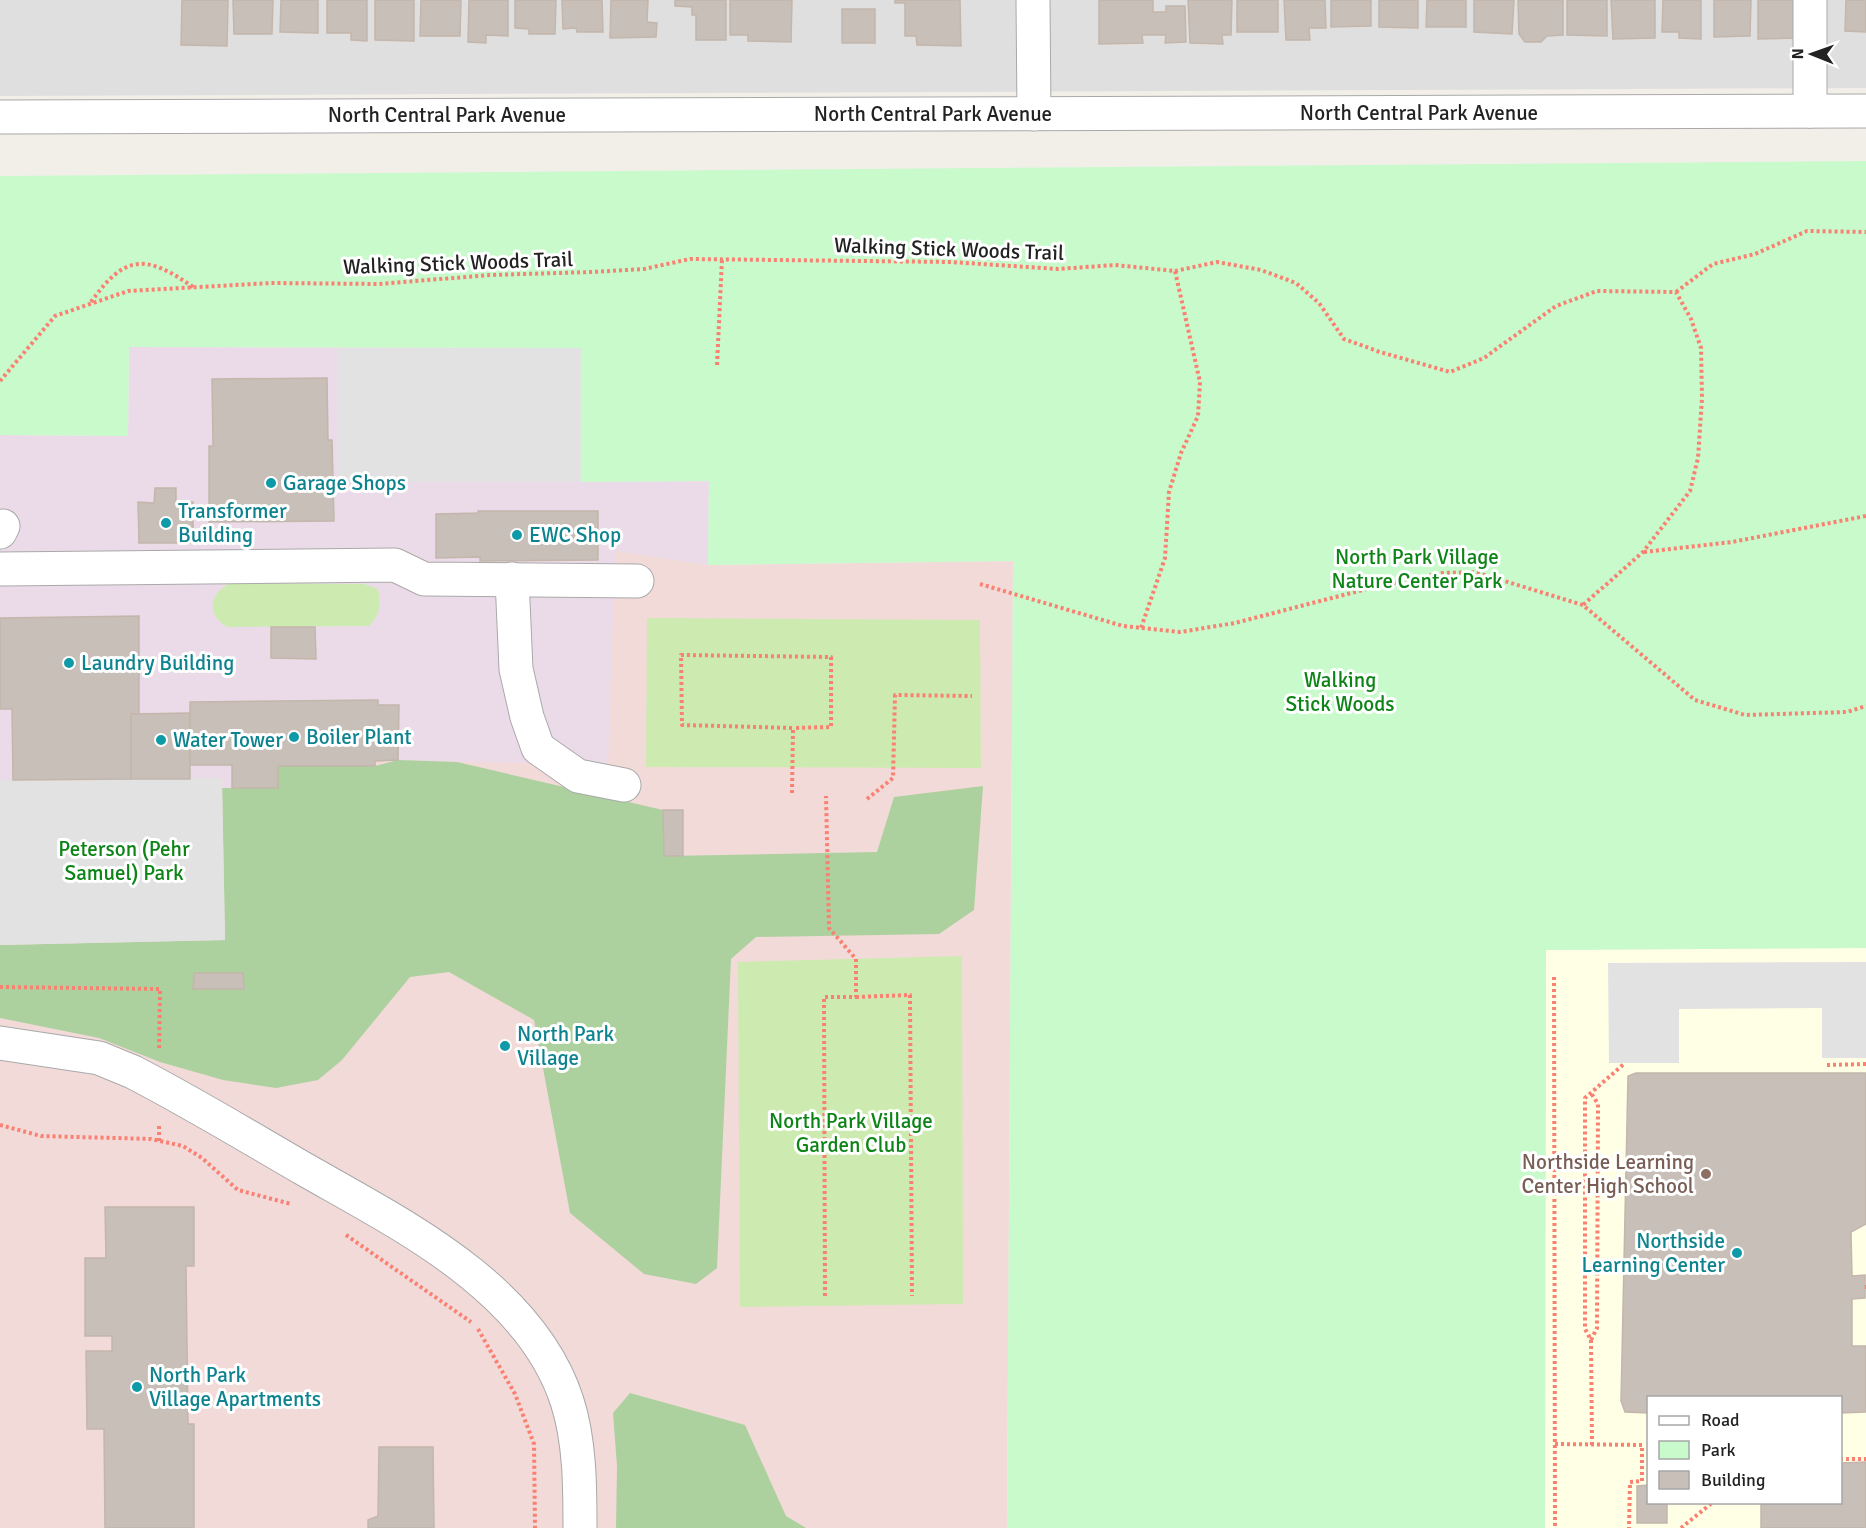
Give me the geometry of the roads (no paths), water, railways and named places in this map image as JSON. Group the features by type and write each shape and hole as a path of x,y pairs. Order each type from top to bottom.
{"street":[{"path":"1033,0 1034,114"},
{"path":"1810,0 1810,111"},
{"name":"North Central Park Avenue","path":"0,117 1866,111"},
{"path":"0,569 395,565 424,579 637,581"},
{"path":"512,579 516,669 527,717 538,748 578,776 624,785"},
{"path":"0,1043 99,1058 133,1072 424,1238 473,1274 505,1304 531,1336 551,1367 567,1401 580,1481 580,1528"}],"place":[{"name":"Garage Shops","path":"271,483"},
{"name":"Transformer Building","path":"166,523"},
{"name":"EWC Shop","path":"517,535"},
{"name":"Laundry Building","path":"69,663"},
{"name":"Boiler Plant","path":"294,737"},
{"name":"Water Tower","path":"161,740"},
{"name":"North Park Village","path":"505,1046"},
{"name":"Northside Learning Center High School","path":"1706,1174"},
{"name":"Northside Learning Center","path":"1737,1253"},
{"name":"North Park Village Apartments","path":"137,1387"}],"park label":[{"name":"North Park Village Nature Center Park","path":"1417,569"},
{"name":"Walking Stick Woods","path":"1340,692"},
{"name":"Peterson (Pehr Samuel) Park","path":"124,861"},
{"name":"North Park Village Garden Club","path":"851,1133"}]}
